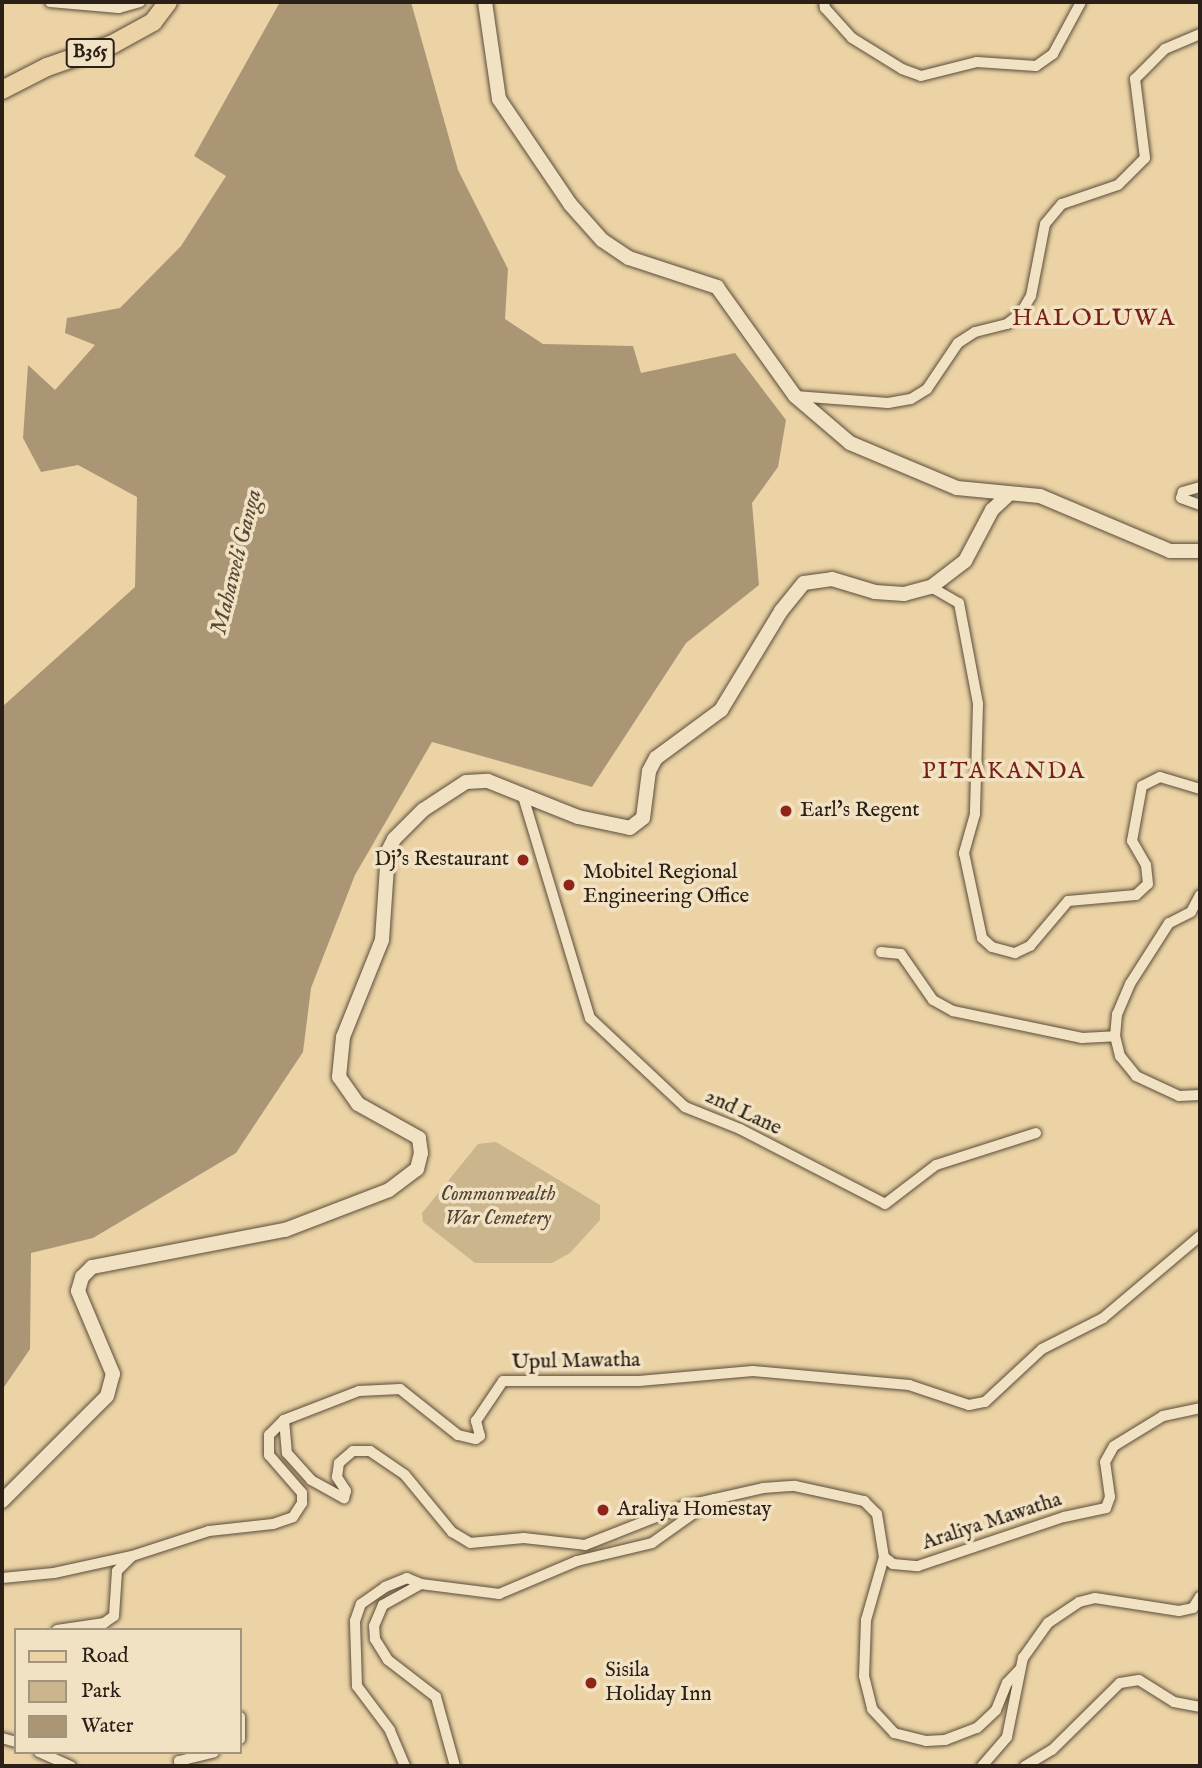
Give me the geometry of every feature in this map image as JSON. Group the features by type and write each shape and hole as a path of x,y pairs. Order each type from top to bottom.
{"main road":[{"name":"B365","path":"2,90 47,67 113,44 153,22 168,2"}],"street":[{"path":"50,2 119,8 140,2"},
{"path":"485,2 499,99 570,204 602,240 629,258 717,287 795,396 850,443 957,488 1040,496 1170,551 1200,551"},
{"path":"824,2 825,8 852,37 902,69 921,76 977,62 1036,66 1054,54 1081,2"},
{"path":"795,396 888,402 911,399 927,389 958,343 975,332 1007,324 1021,313 1031,296 1045,225 1062,204 1118,186 1144,158 1135,79 1165,49 1200,34"},
{"path":"1200,487 1183,492 1181,498 1200,505"},
{"path":"2,1501 107,1396 113,1374 78,1291 82,1277 93,1267 285,1230 389,1190 417,1169 421,1153 419,1138 358,1104 339,1077 343,1037 382,940 388,850 423,810 467,782 488,781 578,817 630,828 643,818 649,771 656,758 721,710 780,611 804,583 832,579 875,592 904,594 931,587 965,561 992,510 1008,495"},
{"path":"931,587 959,604 978,704 975,814 964,853 982,938 992,947 1015,953 1030,946 1068,901 1136,895 1148,884 1146,865 1132,841 1142,786 1160,777 1200,789"},
{"name":"2nd Lane","path":"522,793 590,1018 685,1107 740,1129 885,1204 936,1165 1036,1133"},
{"path":"1200,895 1191,912 1169,923 1130,984 1117,1014 1115,1037 1120,1056 1136,1076 1179,1096 1200,1095"},
{"path":"881,952 901,954 933,1000 953,1011 1082,1038 1115,1037"},
{"name":"Upul Mawatha","path":"284,1420 359,1391 383,1387 400,1389 458,1435 476,1439 476,1421 503,1381 639,1381 753,1371 909,1385 969,1405 977,1404 998,1392 1042,1349 1103,1318 1200,1236"},
{"name":"Araliya Mawatha","path":"884,1557 893,1564 918,1566 1063,1517 1106,1508 1110,1497 1105,1462 1114,1446 1163,1416 1200,1408"},
{"path":"284,1420 287,1453 311,1480 344,1497 339,1463 353,1451 370,1451 405,1475 453,1532 470,1543 524,1538 585,1545 713,1499 795,1486 864,1500 877,1514 884,1557 866,1620 864,1676 872,1709 894,1733 936,1740 977,1728 996,1710 1007,1684 1020,1669 1048,1623 1079,1602 1095,1598 1179,1611 1193,1608 1200,1597"},
{"path":"2,1578 54,1573 132,1556 209,1531 273,1524 293,1517 302,1503 302,1493 269,1455 269,1435 284,1420"},
{"path":"405,1766 390,1730 357,1686 355,1621 361,1604 385,1587 407,1578 421,1584 499,1594 577,1561 652,1544 713,1499"},
{"path":"70,1628 104,1623 114,1616 117,1571 132,1556"},
{"path":"421,1584 383,1605 374,1626 375,1639 388,1660 436,1697 455,1766"},
{"path":"982,1766 1012,1724 1020,1669"},
{"path":"1025,1766 1052,1750 1120,1683 1139,1680 1174,1702 1200,1707"},
{"path":"44,1754 71,1766"},
{"path":"184,1766 179,1761 207,1754"}],"green space":[{"name":"Commonwealth War Cemetery","path":"496,1142 600,1205 600,1220 570,1253 552,1263 475,1263 423,1222 422,1213 478,1144"}],"water":[{"name":"Mahaweli Ganga","path":"280,2 411,2 458,170 508,269 505,319 543,344 633,346 641,373 735,353 786,420 778,467 752,503 759,585 686,643 592,787 432,742 355,875 311,988 303,1052 236,1153 93,1238 31,1253 30,1349 2,1390 2,707 135,587 137,497 78,465 41,472 23,438 28,365 55,390 95,345 65,333 67,318 120,308 181,246 226,176 194,156"}],"place":[{"name":"Earl's Regent","path":"786,811"},
{"name":"Dj's Restaurant","path":"523,860"},
{"name":"Mobitel Regional Engineering Office","path":"569,885"},
{"name":"Araliya Homestay","path":"603,1510"},
{"name":"Sisila Holiday Inn","path":"591,1683"}],"district":[{"name":"HALOLUWA","path":"1094,319"},
{"name":"PITAKANDA","path":"1004,772"}]}
